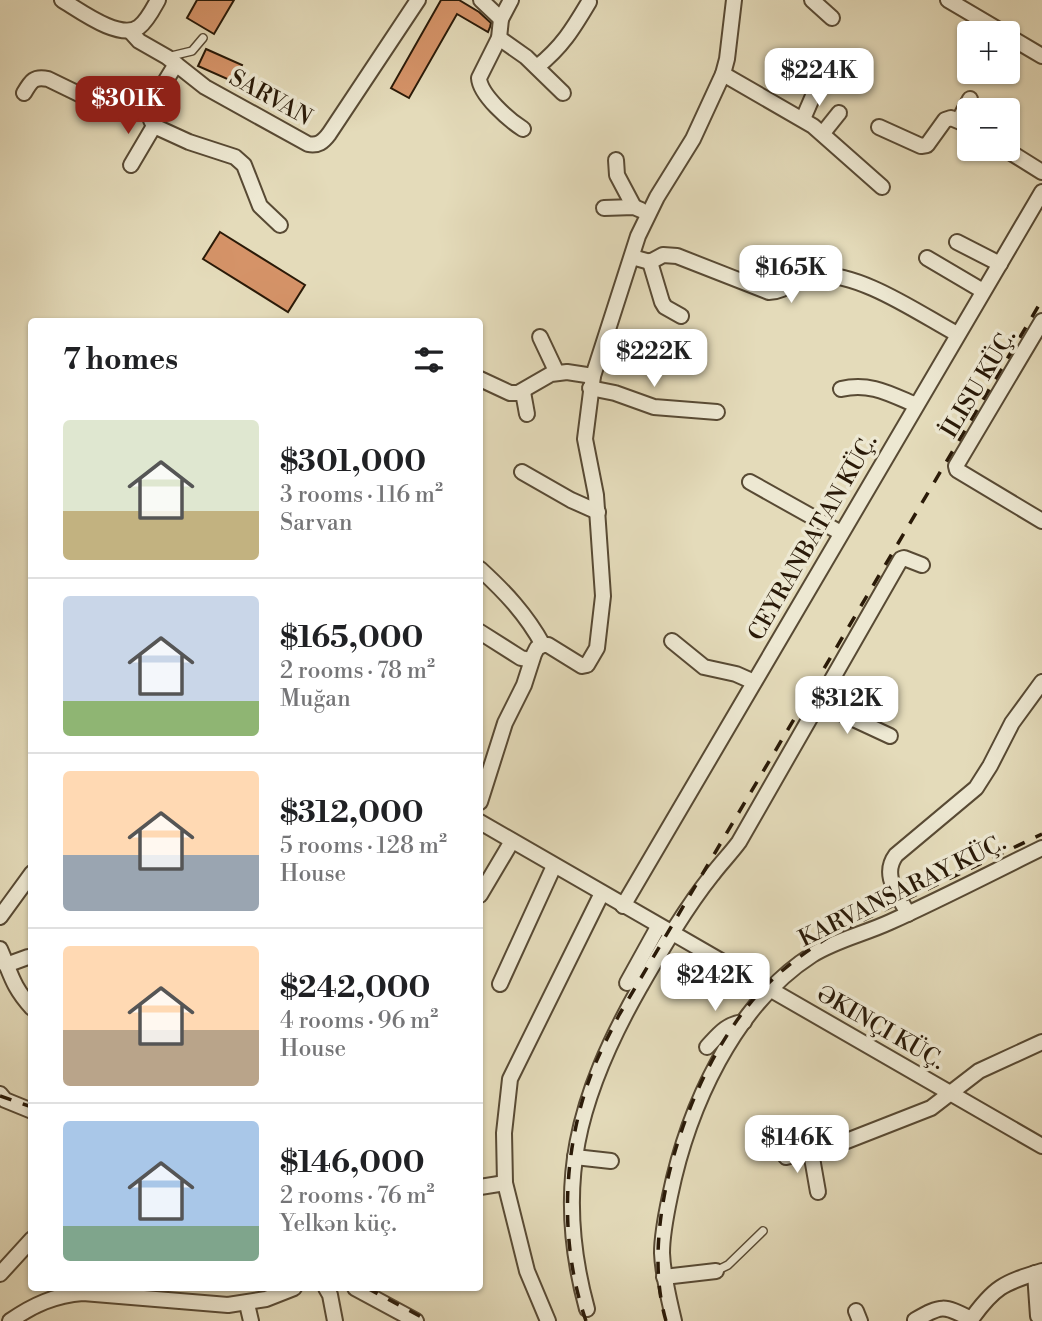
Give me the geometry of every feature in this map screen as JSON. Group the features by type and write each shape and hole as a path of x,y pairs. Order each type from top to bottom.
{"street":[{"name":"SARVAN","path":"62,0 107,26 130,31 139,41 205,87 314,145 323,142 329,134 418,0"},
{"path":"130,31 140,26 158,0"},
{"path":"481,0 501,19"},
{"path":"511,0 501,19 499,38 479,78 479,84 511,121 523,129"},
{"path":"483,793 505,723 524,685 537,648 548,645 582,666 587,665 597,648 603,596 598,512 585,439 591,382 638,236 694,139 723,74 734,0"},
{"path":"812,0 832,18"},
{"path":"948,0 984,21"},
{"path":"537,67 567,39 589,2"},
{"path":"499,38 537,67 563,93"},
{"path":"1020,43 1042,56"},
{"path":"171,61 149,108 154,126 188,142 235,157 244,165 260,206 280,225"},
{"path":"723,74 823,133 882,187"},
{"path":"803,119 822,75"},
{"path":"24,93 32,80 39,77 118,113 149,108"},
{"path":"823,133 839,113"},
{"path":"879,127 921,146 927,145 933,139 945,120 951,118 957,120"},
{"path":"131,165 154,126"},
{"path":"1020,158 1042,172"},
{"path":"616,160 617,175 634,207"},
{"name":"CEYRANBATAN KÜÇ.","path":"623,906 1042,191"},
{"path":"604,208 634,207 649,213"},
{"path":"957,242 1000,264"},
{"path":"632,257 650,262 663,255 677,256 769,292 779,292 802,277 836,276 879,292 957,334"},
{"path":"927,258 983,291"},
{"path":"650,262 662,302 665,307 681,316"},
{"name":"İLISU KÜÇ.","path":"1042,321 957,461 957,470 1042,521"},
{"path":"540,337 557,373"},
{"path":"483,380 510,393 523,392 557,373 591,382 615,394 654,407 717,412"},
{"path":"841,388 857,385 872,387 916,405"},
{"path":"523,392 527,414"},
{"path":"522,472 578,504 598,512"},
{"path":"750,482 841,533"},
{"path":"587,1309 576,1269 572,1233 572,1188 583,1115 601,1063 618,1027 672,934 712,875 739,842 901,559 922,565"},
{"path":"483,572 517,604 542,645"},
{"path":"483,634 521,658 531,660"},
{"path":"672,641 704,667 736,674 754,682"},
{"path":"908,914 889,877 891,861 976,788 1012,723 1042,681"},
{"path":"819,703 890,736"},
{"name":"ƏKINÇI KÜÇ.","path":"483,824 1042,1146"},
{"path":"483,890 512,841"},
{"name":"KARVANSARAY KÜÇ.","path":"674,1321 664,1277 662,1252 665,1221 683,1143 705,1087 744,1022 770,990 797,966 832,943 908,914 1042,848"},
{"path":"500,984 554,866"},
{"path":"0,917 28,878"},
{"path":"548,1321 527,1271 505,1183 504,1133 510,1079 601,893"},
{"path":"626,983 658,927"},
{"path":"0,949 18,992 28,1003"},
{"path":"6,965 28,957"},
{"path":"707,1047 726,1027 744,1022"},
{"path":"786,1157 852,1140 931,1108 979,1071 1042,1042"},
{"path":"2,1098 28,1109"},
{"path":"811,1152 818,1192"},
{"path":"575,1157 611,1161"},
{"path":"483,1187 505,1183"},
{"path":"0,1273 28,1243"},
{"path":"664,1277 716,1271"},
{"path":"915,1320 939,1307 948,1307 970,1320 999,1286 1039,1272 1038,1315"},
{"path":"10,1321 24,1310 62,1294 83,1293 228,1305 247,1304 285,1291"},
{"path":"328,1291 335,1321"},
{"path":"361,1291 416,1321"},
{"path":"247,1304 251,1321"}],"lane":[{"path":"171,61 192,51 203,38"},
{"path":"716,1271 729,1265 762,1231"}],"building":[{"path":"197,0 234,0 214,34 187,18"},
{"path":"441,0 459,0 479,12 491,23 490,27 488,32 457,14 409,98 391,88"},
{"path":"206,49 242,65 234,82 198,66"},
{"path":"220,232 305,285 288,312 203,259"}],"railway":[{"path":"586,1321 568,1233 569,1171 579,1112 598,1057 619,1015 1042,300"},
{"path":"666,1321 659,1282 659,1238 665,1193 676,1148 692,1103 734,1024 775,977 830,936 1042,834"},
{"path":"0,1096 28,1106"},
{"path":"373,1291 429,1321"}]}
